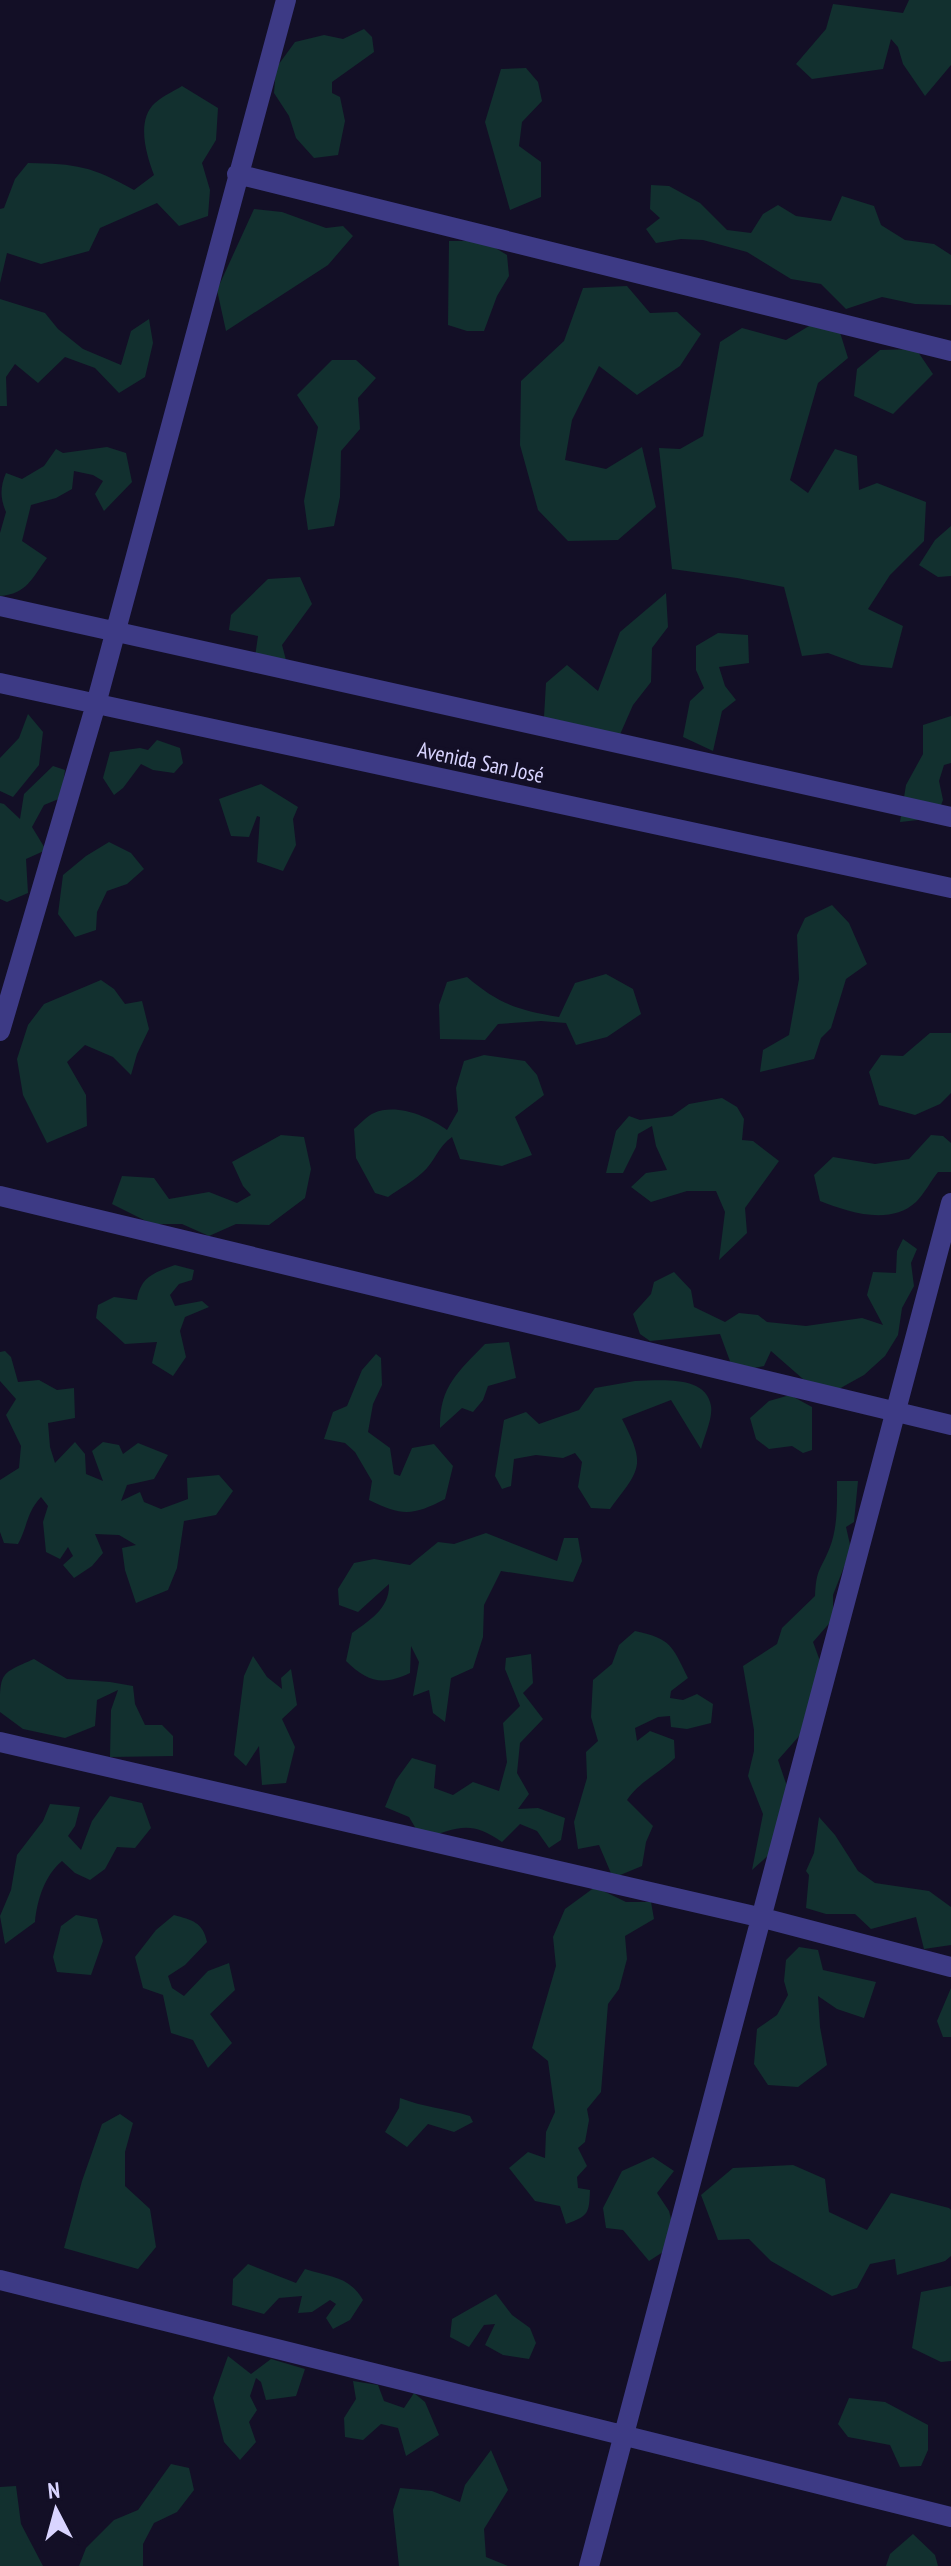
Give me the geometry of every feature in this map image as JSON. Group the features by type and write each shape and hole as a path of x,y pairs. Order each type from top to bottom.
{"street":[{"path":"0,1031 96,704 286,0"},
{"path":"237,174 951,351"},
{"path":"0,606 951,817"},
{"name":"Avenida San José","path":"0,683 951,888"},
{"path":"0,1196 951,1425"},
{"path":"589,2566 951,1203"},
{"path":"0,1742 763,1918 951,1967"},
{"path":"0,2280 951,2517"}],"green space":[{"path":"909,0 951,0 951,65 925,96 903,64 898,47 891,39 883,69 812,79 796,64 826,29 833,4 903,13"},
{"path":"364,29 372,37 374,52 332,82 332,93 340,97 345,121 338,155 314,158 296,138 289,116 274,93 276,68 295,42 324,35 343,39"},
{"path":"526,68 538,82 542,101 522,122 519,146 541,162 541,197 510,210 485,122 501,69"},
{"path":"182,86 218,108 216,140 202,163 210,190 208,216 179,226 157,203 100,228 89,251 41,264 7,253 0,283 0,209 4,208 15,179 28,163 83,168 134,190 154,175 144,138 149,110 158,100"},
{"path":"651,185 669,186 700,203 727,230 751,233 763,214 778,205 796,216 831,221 842,196 874,206 881,225 905,240 934,244 951,255 951,305 915,304 882,297 846,309 821,284 791,279 747,252 703,240 656,243 646,229 660,218 650,209"},
{"path":"254,209 282,212 326,228 343,226 353,236 328,265 226,331 217,290"},
{"path":"449,241 484,241 507,255 509,276 497,296 484,331 467,331 448,325"},
{"path":"627,286 650,313 677,312 701,334 680,366 637,395 599,366 572,420 565,460 606,469 642,447 656,507 618,540 568,541 538,510 520,445 521,381 564,341 583,288"},
{"path":"0,299 45,313 58,329 83,349 121,365 131,331 149,319 153,343 145,377 119,393 95,368 65,357 38,383 15,364 6,377 7,406 0,406"},
{"path":"809,326 838,326 848,358 818,383 790,480 808,493 835,449 857,456 859,490 877,483 926,502 924,541 890,575 868,609 903,626 892,668 861,665 828,653 802,656 784,587 672,569 659,448 680,449 703,436 720,342 742,328 786,340"},
{"path":"916,349 933,374 893,414 854,396 857,369 880,350"},
{"path":"332,360 356,360 376,378 358,398 360,429 341,451 340,497 334,526 308,530 304,501 318,427 297,395"},
{"path":"107,447 126,453 132,482 104,511 95,494 103,481 93,475 74,471 72,489 56,498 31,505 22,541 47,558 23,588 0,596 0,533 6,512 2,492 6,473 22,479 44,466 56,449 63,453"},
{"path":"951,526 951,576 938,577 919,565 935,540"},
{"path":"300,577 312,604 282,645 286,660 255,657 258,636 229,630 231,615 268,579"},
{"path":"666,593 668,627 652,648 651,682 633,705 618,739 544,717 546,683 567,665 598,691 620,632"},
{"path":"718,633 748,635 749,663 719,667 725,686 736,700 722,711 713,751 683,737 690,701 704,688 696,670 696,646"},
{"path":"28,714 43,732 39,765 13,797 0,791 0,758 19,738"},
{"path":"951,716 951,763 944,765 939,781 943,800 936,818 900,822 906,785 923,754 923,725"},
{"path":"157,740 180,748 183,763 174,773 153,770 141,764 114,795 103,778 110,752 140,748 148,750"},
{"path":"53,766 65,770 61,798 44,805 32,827 46,850 26,859 28,893 7,902 0,899 0,803 20,819 24,794"},
{"path":"261,784 298,807 293,819 296,845 283,871 257,862 260,817 257,816 249,837 231,836 219,799"},
{"path":"109,842 131,853 144,869 127,884 107,891 97,912 96,930 75,937 58,914 63,875"},
{"path":"832,905 849,923 867,964 846,979 831,1028 821,1038 814,1059 760,1072 763,1050 789,1035 799,979 797,935 805,918"},
{"path":"606,974 633,989 641,1014 607,1037 576,1045 566,1023 541,1021 498,1024 485,1040 440,1039 439,1005 447,982 467,977 489,994 509,1004 559,1017 575,983"},
{"path":"101,980 114,989 125,1004 142,1001 149,1029 131,1075 113,1057 85,1045 67,1062 86,1095 87,1126 47,1143 23,1095 17,1059 28,1025 44,1004"},
{"path":"930,1033 951,1033 951,1093 940,1104 915,1115 879,1105 869,1072 881,1055 903,1056"},
{"path":"484,1055 525,1061 537,1075 544,1095 515,1117 532,1155 502,1166 460,1159 452,1137 414,1179 388,1197 375,1193 356,1158 354,1129 374,1113 393,1110 422,1116 447,1130 458,1111 456,1088 464,1061"},
{"path":"722,1098 737,1107 744,1119 742,1140 753,1141 779,1161 745,1208 747,1233 719,1260 725,1212 716,1191 687,1191 651,1202 631,1187 646,1173 667,1170 656,1146 652,1126 638,1134 636,1147 623,1173 606,1173 616,1131 629,1116 640,1120 672,1116 689,1104"},
{"path":"281,1135 304,1137 311,1169 305,1198 269,1225 236,1224 209,1236 182,1224 152,1224 112,1204 122,1176 154,1178 169,1199 209,1192 237,1203 251,1195 243,1186 232,1162"},
{"path":"931,1135 943,1136 951,1143 951,1172 938,1172 919,1199 906,1209 894,1214 869,1215 820,1201 814,1175 833,1157 875,1164 909,1159"},
{"path":"903,1239 917,1249 911,1263 914,1286 902,1308 898,1335 885,1356 864,1375 837,1390 803,1379 771,1351 764,1366 734,1372 720,1334 650,1341 640,1334 633,1314 651,1294 654,1282 674,1272 691,1290 694,1307 725,1322 739,1313 758,1315 767,1322 806,1326 862,1318 883,1325 867,1295 873,1272 896,1273 897,1251"},
{"path":"175,1265 194,1270 192,1280 179,1284 170,1295 175,1306 202,1301 209,1307 185,1317 180,1331 186,1357 173,1376 152,1363 157,1342 125,1344 96,1318 98,1305 114,1297 137,1300 145,1280"},
{"path":"509,1342 516,1378 488,1386 483,1400 473,1412 462,1408 440,1428 443,1402 459,1372 485,1344"},
{"path":"5,1351 11,1357 18,1382 39,1380 57,1390 74,1388 75,1418 48,1423 55,1463 75,1442 85,1454 86,1474 103,1481 92,1451 103,1442 119,1445 123,1454 138,1443 168,1455 154,1479 127,1485 121,1501 140,1492 144,1502 161,1509 188,1499 187,1478 219,1475 233,1491 216,1515 184,1521 177,1568 168,1590 136,1603 125,1570 122,1548 136,1545 119,1535 95,1534 103,1553 92,1566 74,1578 63,1565 73,1556 68,1547 60,1559 46,1552 43,1522 48,1506 41,1497 32,1509 18,1544 4,1543 0,1532 0,1480 19,1468 21,1446 6,1415 16,1399 0,1381 0,1352"},
{"path":"376,1354 381,1358 382,1385 373,1404 368,1432 390,1448 394,1474 400,1476 412,1448 434,1444 453,1466 445,1499 424,1509 399,1511 369,1500 372,1481 355,1452 345,1443 324,1439 333,1412 347,1406 362,1370"},
{"path":"668,1380 691,1384 707,1396 711,1416 701,1449 671,1400 622,1419 635,1447 637,1466 610,1509 591,1508 578,1487 582,1462 575,1453 563,1458 536,1455 514,1459 511,1486 502,1489 495,1476 504,1420 526,1412 539,1424 579,1410 595,1388 635,1381"},
{"path":"790,1395 812,1407 812,1450 803,1453 792,1446 769,1449 756,1439 750,1418 769,1401"},
{"path":"837,1481 858,1481 854,1522 846,1527 851,1549 833,1595 833,1619 813,1642 820,1661 800,1735 778,1760 793,1804 772,1852 752,1870 763,1814 748,1776 754,1751 754,1730 743,1666 777,1644 782,1628 815,1596 818,1574 834,1531"},
{"path":"486,1533 557,1561 564,1538 578,1538 582,1561 573,1582 501,1571 484,1605 483,1637 473,1668 451,1678 445,1722 433,1713 429,1690 413,1696 419,1662 411,1646 410,1673 392,1680 368,1677 346,1661 352,1633 382,1607 389,1584 358,1612 339,1605 338,1589 354,1563 374,1559 410,1565 438,1542 454,1544"},
{"path":"635,1631 664,1641 678,1658 688,1678 671,1691 670,1698 683,1700 697,1694 713,1704 711,1723 687,1729 671,1727 670,1716 658,1717 635,1728 637,1741 650,1731 674,1740 675,1758 627,1800 653,1826 646,1842 642,1866 613,1878 599,1845 578,1849 574,1822 587,1778 586,1752 598,1741 591,1717 593,1680 612,1664 619,1645"},
{"path":"531,1654 533,1683 523,1693 543,1719 520,1743 517,1773 529,1794 518,1809 538,1808 565,1818 561,1840 549,1848 537,1831 520,1824 502,1842 472,1828 454,1829 422,1839 409,1817 385,1807 396,1780 412,1758 436,1765 434,1788 453,1795 473,1782 499,1791 507,1762 503,1723 520,1706 505,1669 506,1658"},
{"path":"253,1656 267,1677 282,1689 281,1678 291,1669 297,1705 282,1719 295,1747 286,1783 262,1785 259,1746 246,1766 234,1755 244,1676"},
{"path":"34,1659 67,1679 133,1686 135,1704 145,1725 162,1725 173,1736 173,1756 110,1757 111,1710 118,1690 97,1700 95,1726 65,1738 23,1729 0,1712 2,1682 8,1672"},
{"path":"110,1796 142,1803 151,1828 135,1848 117,1847 105,1869 90,1880 75,1873 62,1861 43,1888 35,1922 5,1944 0,1916 11,1890 17,1855 43,1821 50,1804 80,1807 75,1826 68,1836 81,1850 92,1821"},
{"path":"819,1817 835,1835 858,1871 875,1883 929,1891 951,1907 951,1945 924,1949 916,1917 871,1929 855,1914 826,1914 806,1908 809,1875 806,1871 814,1853"},
{"path":"595,1887 626,1902 651,1902 654,1919 625,1936 627,1959 619,1989 608,2004 601,2092 587,2109 589,2120 585,2142 578,2148 587,2166 577,2177 578,2188 590,2190 589,2204 583,2216 566,2224 560,2206 535,2201 509,2168 528,2152 545,2158 546,2132 555,2112 548,2061 532,2048 556,1966 553,1937 565,1909"},
{"path":"76,1915 97,1919 103,1941 91,1975 57,1972 53,1957 61,1926"},
{"path":"174,1915 196,1923 203,1930 207,1942 185,1965 168,1976 172,1988 184,1996 208,1971 229,1963 235,1990 210,2014 232,2043 208,2068 193,2040 171,2033 163,1995 143,1988 135,1957 156,1930"},
{"path":"799,1947 818,1950 823,1970 876,1982 864,2018 837,2009 818,1996 827,2065 798,2087 768,2085 754,2064 757,2029 777,2015 788,1995 784,1981 786,1960"},
{"path":"951,1988 951,2037 943,2037 937,2021"},
{"path":"400,2098 470,2116 473,2122 454,2132 428,2124 407,2147 385,2132 399,2108"},
{"path":"120,2114 133,2123 125,2152 125,2186 150,2209 156,2247 138,2269 64,2248 82,2181 102,2124"},
{"path":"653,2157 674,2171 657,2193 669,2211 677,2243 649,2261 623,2230 606,2228 603,2208 622,2171"},
{"path":"793,2165 825,2179 829,2212 867,2230 891,2193 949,2208 951,2256 945,2261 897,2275 895,2259 870,2264 857,2288 832,2296 771,2261 749,2239 718,2240 701,2195 733,2168"},
{"path":"248,2264 296,2283 305,2269 331,2276 352,2286 363,2300 350,2320 333,2329 326,2318 336,2304 330,2300 312,2312 298,2313 302,2296 279,2298 264,2314 232,2305 233,2279"},
{"path":"951,2286 951,2361 941,2362 912,2348 921,2292"},
{"path":"496,2294 512,2315 530,2328 536,2343 529,2359 503,2355 485,2345 495,2324 484,2325 469,2347 450,2337 452,2319"},
{"path":"228,2356 251,2374 271,2359 305,2369 296,2396 266,2400 261,2382 256,2378 250,2396 257,2410 249,2422 256,2442 240,2460 224,2442 213,2398"},
{"path":"353,2381 378,2385 384,2401 404,2408 414,2393 425,2402 439,2435 406,2456 398,2428 381,2424 363,2440 345,2437 344,2418 356,2399"},
{"path":"849,2398 885,2402 928,2425 928,2450 921,2466 900,2467 890,2445 848,2437 838,2424"},
{"path":"491,2450 508,2490 484,2529 486,2557 508,2566 399,2566 393,2510 400,2488 432,2491 460,2502 465,2485"},
{"path":"171,2464 189,2468 194,2490 177,2512 154,2523 143,2544 143,2566 79,2566 86,2548 114,2520 138,2510"},
{"path":"16,2486 21,2524 43,2566 0,2566 0,2487"},
{"path":"913,2534 935,2555 938,2566 886,2566 890,2554"}]}
